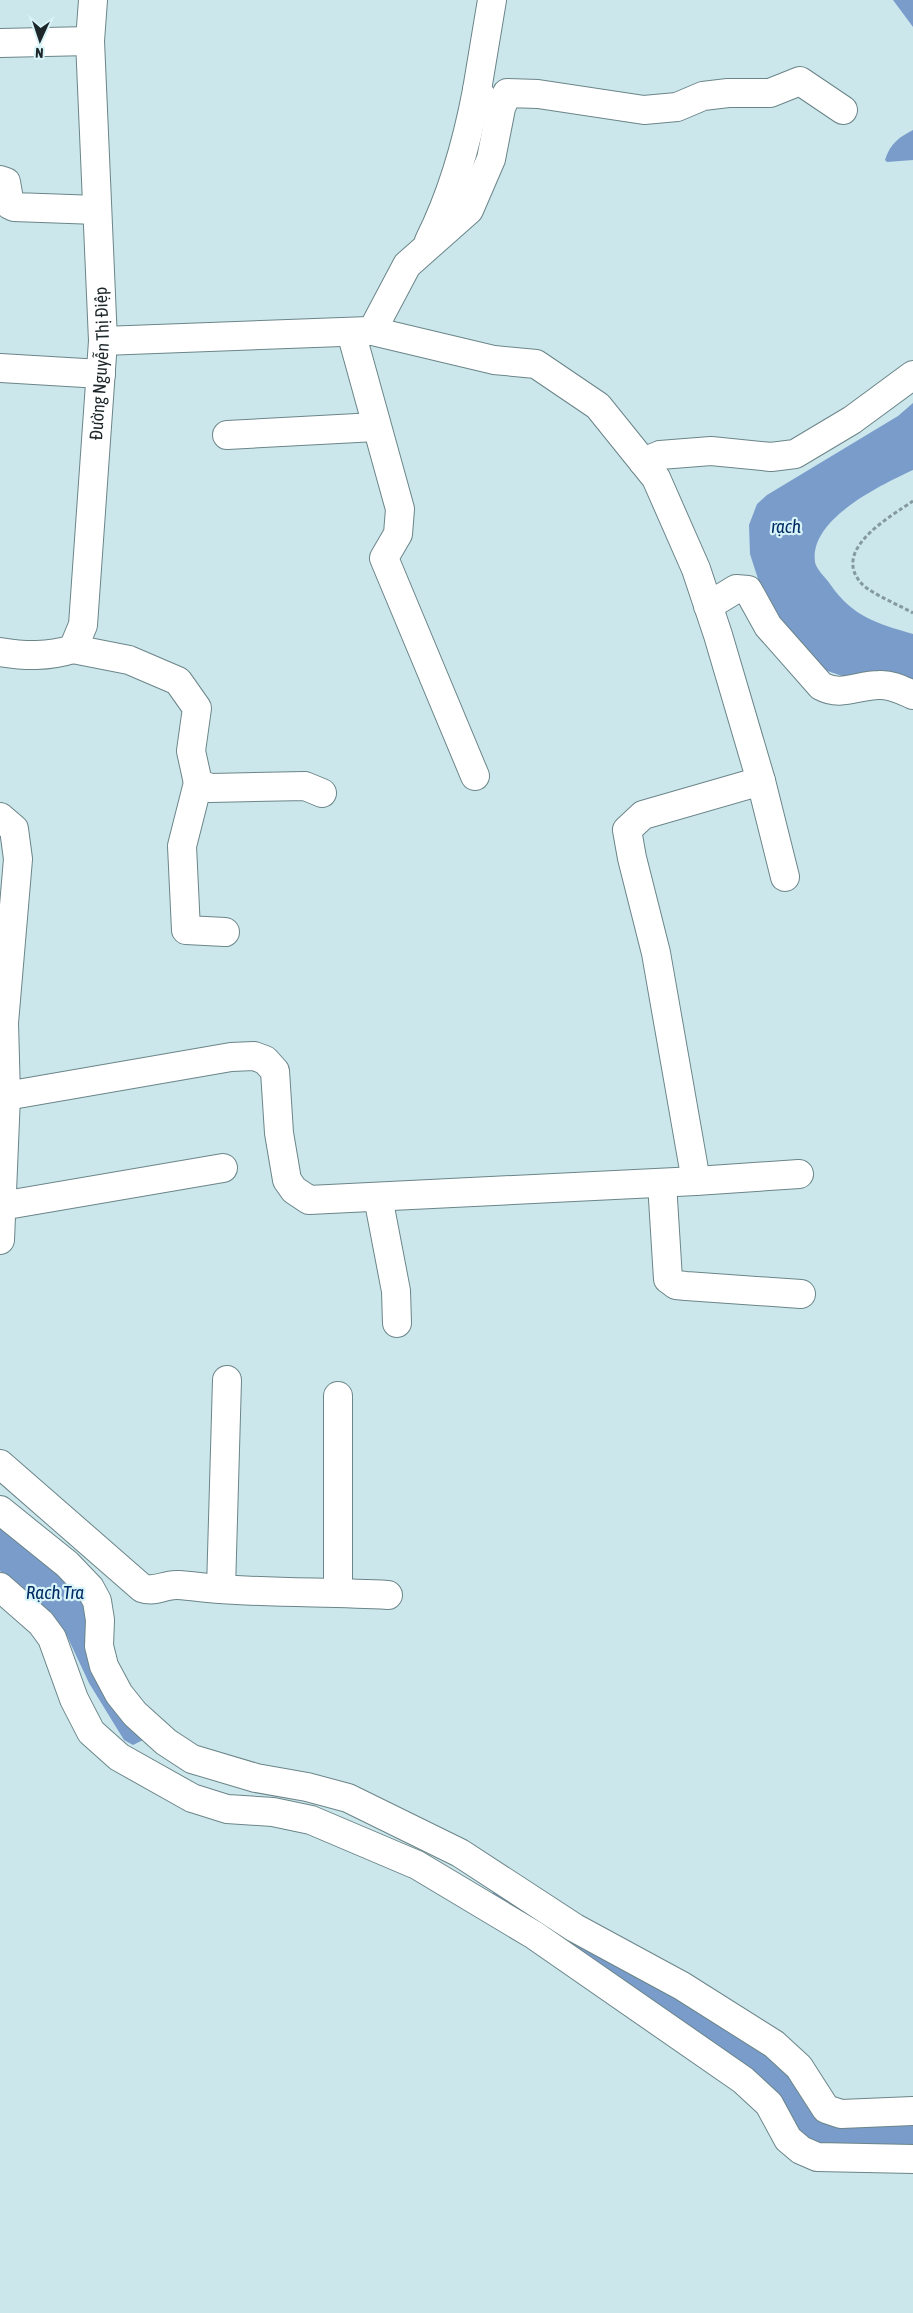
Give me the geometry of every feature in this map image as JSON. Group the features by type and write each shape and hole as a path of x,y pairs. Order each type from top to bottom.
{"street":[{"name":"Đường Nguyễn Thị Điệp","path":"73,649 83,626 103,341 90,41 93,0"},
{"path":"426,248 446,204 468,141 492,0"},
{"path":"0,43 90,41"},
{"path":"475,776 384,558 398,534 400,509 376,427 362,331 407,265 469,210 492,159 501,108 507,93 538,94 644,110 677,107 703,96 728,93 770,93 800,81 842,110"},
{"path":"477,90 486,105 501,108"},
{"path":"0,180 6,182 10,205 14,207 97,210"},
{"path":"103,341 362,331 494,360 536,364 598,406 656,478 696,569 761,781 785,877"},
{"path":"0,368 101,374"},
{"path":"643,462 660,455 711,451 771,457 795,454 852,420 913,376"},
{"path":"227,435 376,427"},
{"path":"708,606 736,589 748,590 768,626 821,686 831,691 840,692 880,685 897,688 913,695"},
{"path":"0,652 19,655 53,655 73,649 129,660 178,681 197,708 191,752 198,783 182,846 186,930 225,932"},
{"path":"696,1182 656,953 632,858 627,830 644,815 761,781"},
{"path":"198,783 210,788 305,786 322,793"},
{"path":"0,816 14,829 18,859 4,1023 6,1096 0,1240"},
{"path":"6,1096 231,1057 254,1056 265,1060 275,1071 279,1133 287,1180 294,1190 309,1200 696,1182 799,1174"},
{"path":"1,1206 223,1168"},
{"path":"662,1183 668,1278 676,1284 686,1286 801,1294"},
{"path":"378,1197 396,1291 397,1323"},
{"path":"221,1589 227,1380"},
{"path":"338,1396 338,1592"},
{"path":"0,1464 142,1588 150,1591 158,1590 168,1585 177,1585 221,1589 388,1595"},
{"path":"0,1510 67,1564 90,1588 97,1601 100,1620 99,1646 104,1666 119,1694 135,1714 166,1742 192,1759 256,1778 307,1787 348,1798 460,1853 575,1928 682,1986 774,2044 799,2067 826,2109 841,2114 913,2111"},
{"path":"0,1588 41,1623 52,1638 74,1699 91,1732 119,1757 192,1798 227,1809 273,1812 310,1820 417,1866 534,1935 744,2080 769,2104 788,2139 801,2150 817,2157 913,2159"}],"path":[{"path":"913,501 865,536 853,554 855,571 862,585 913,613"}],"water":[{"path":"893,0 913,0 913,27"},
{"path":"913,130 913,160 887,162 885,160 892,145 903,135"},
{"name":"rạch","path":"913,403 913,470 866,494 835,518 823,532 816,546 815,562 819,570 847,604 877,622 913,634 913,688 845,677 810,665 768,610 750,554 749,525 757,504 767,495 898,416"},
{"name":"Rạch Tra","path":"0,1518 86,1601 147,1738 133,1745 124,1740 89,1683 67,1636 47,1612 0,1571"},
{"path":"499,1887 778,2055 814,2102 913,2118 913,2149 815,2149 493,1899 493,1891"}]}
